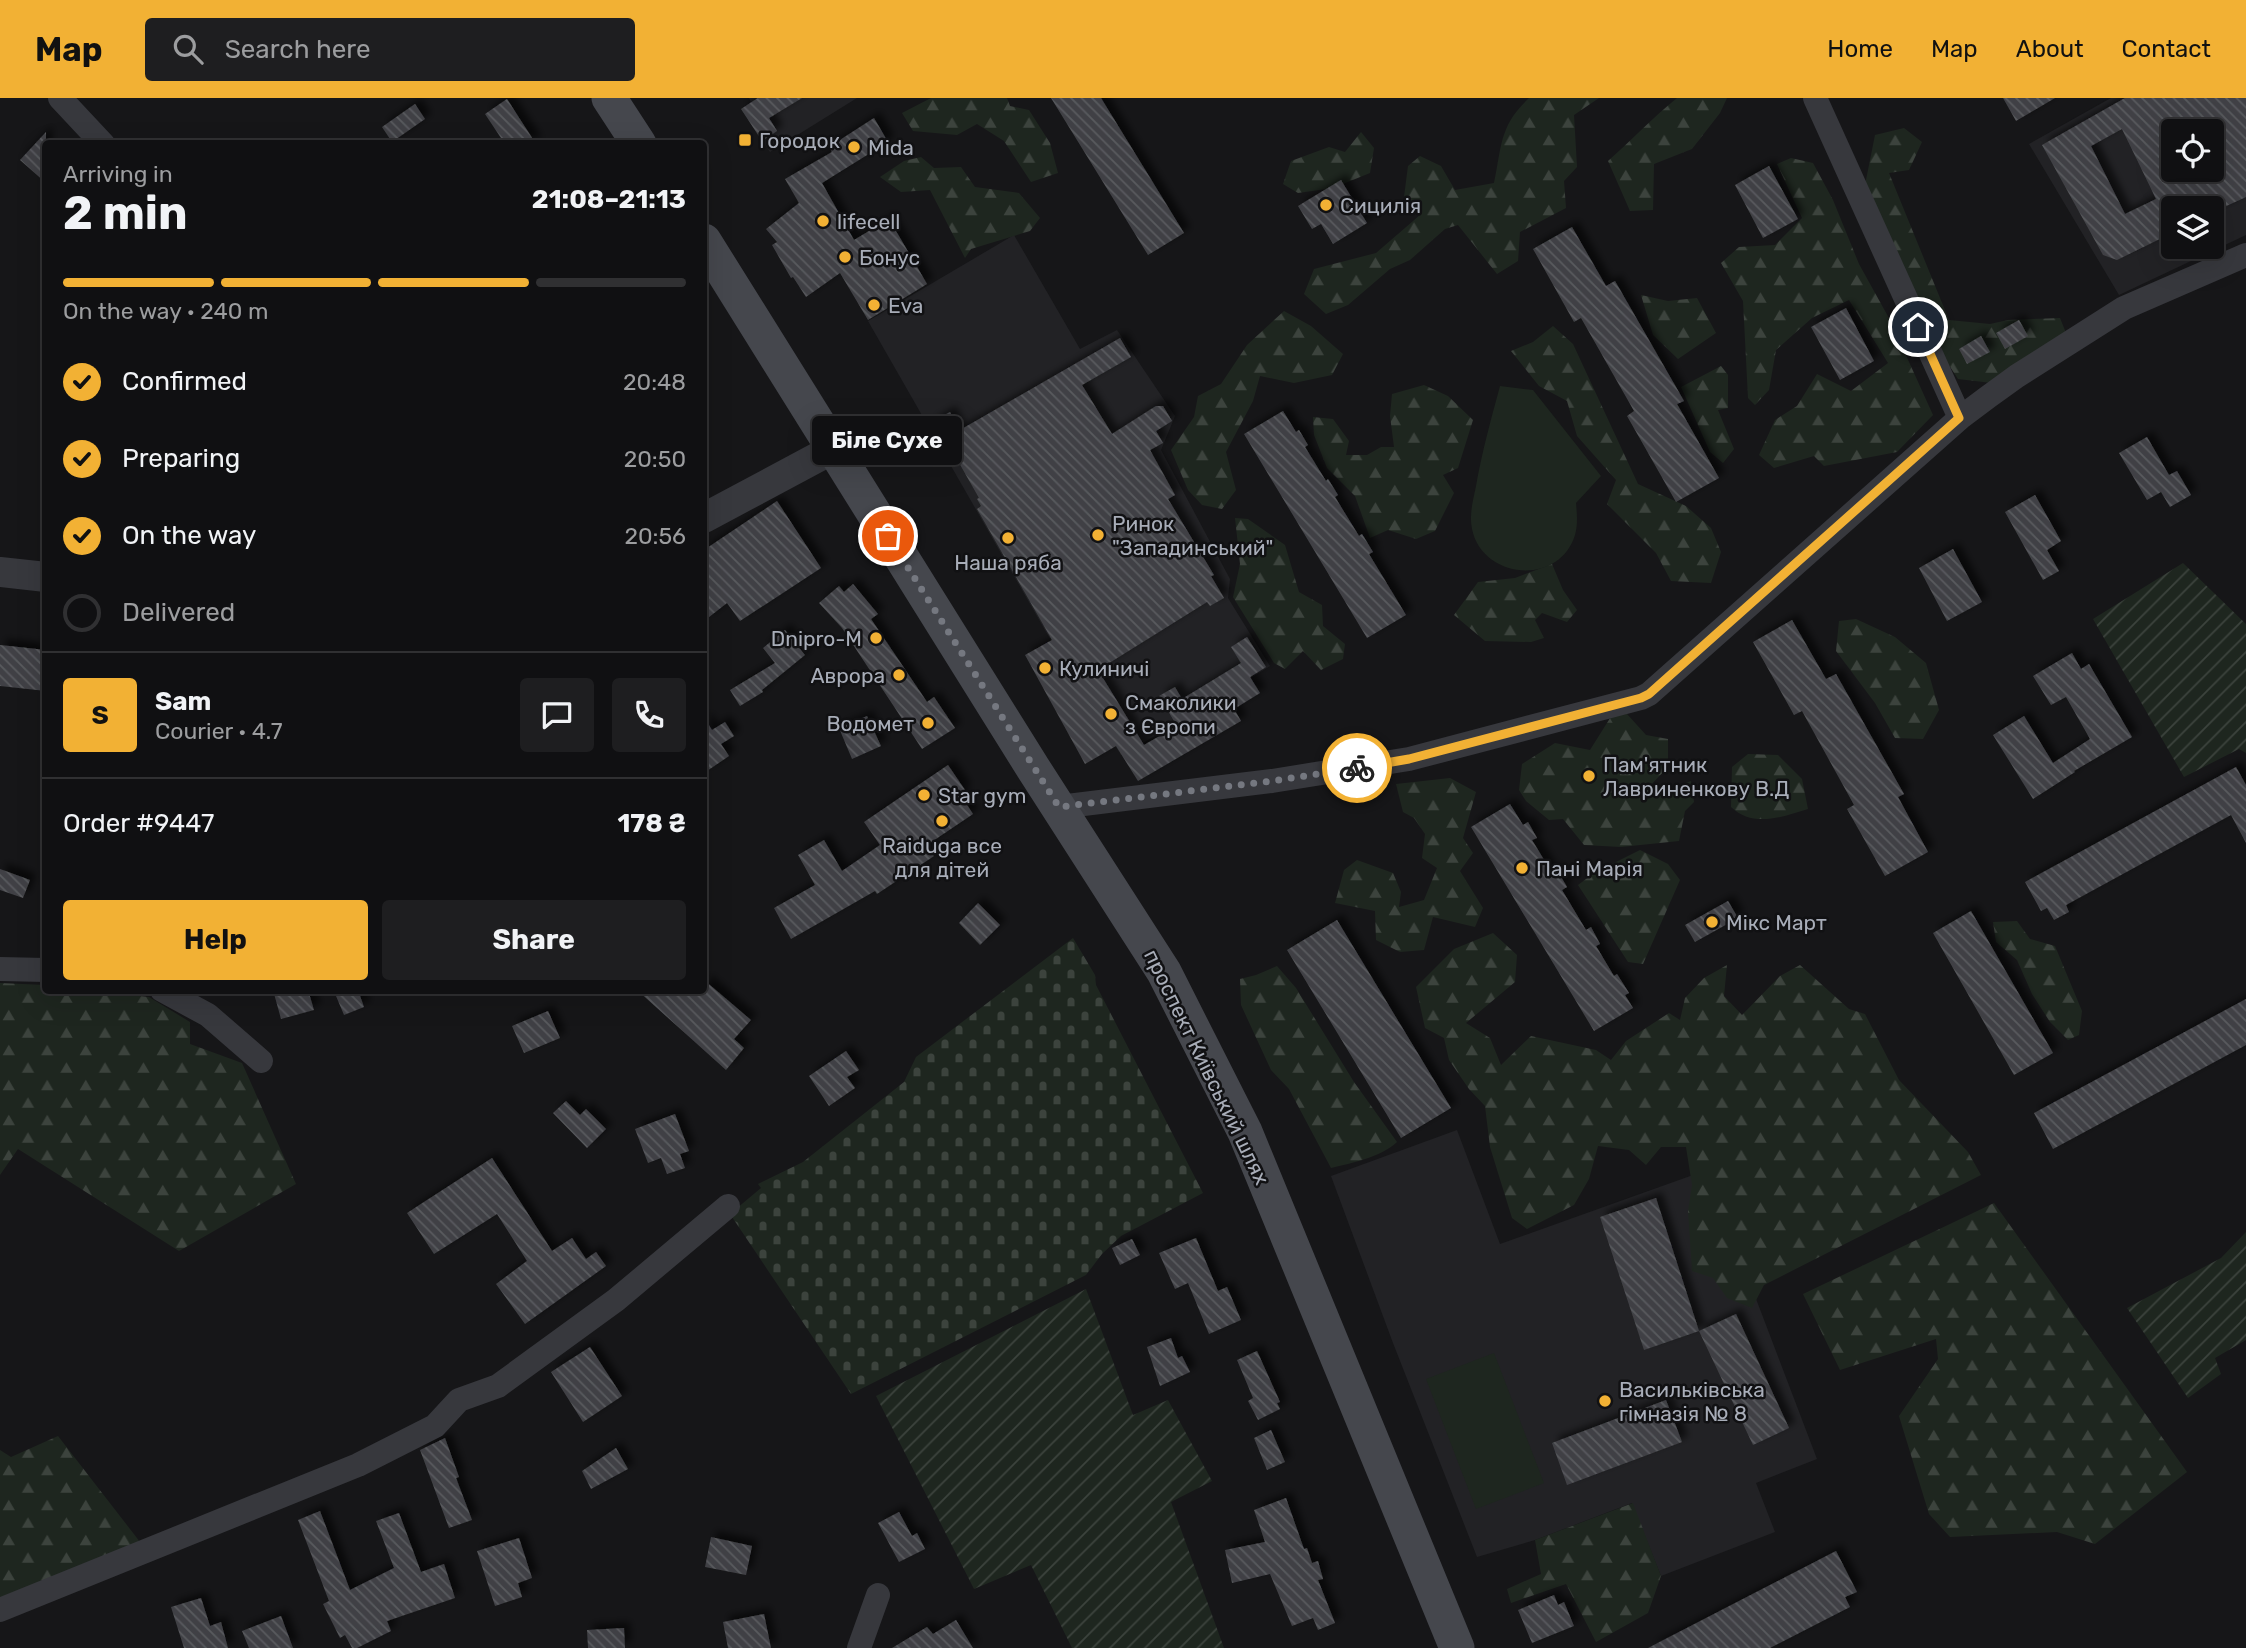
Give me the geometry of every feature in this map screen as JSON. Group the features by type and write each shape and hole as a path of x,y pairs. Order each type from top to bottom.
{"main road":[{"path":"609,98 636,140"},
{"name":"проспект Київський шлях","path":"707,246 1164,972 1245,1132 1457,1648"}],"street":[{"path":"60,98 99,140"},
{"path":"1816,100 1959,418"},
{"path":"1059,807 1272,781 1409,759 1641,698 1659,685 1959,418 2017,376 2124,308 2246,255"},
{"path":"707,516 833,449"},
{"path":"0,572 42,577"},
{"path":"0,969 42,970"},
{"path":"169,994 208,1016 261,1061"},
{"path":"0,1610 358,1465 435,1426 459,1400 498,1386 616,1300 728,1206"},
{"path":"859,1648 878,1595"}],"shaded area":[{"path":"749,98 857,98 770,152 741,109 751,102"},
{"path":"2111,98 2246,98 2246,235 2224,245 2224,196 2161,196 2161,259 2195,259 2119,295 2029,144"},
{"name":"Ринок \"Западинський\"","path":"1014,235 1080,349 1117,330 1175,416 1161,450 1230,579 1228,598 1270,666 1121,755 1049,637 868,321"},
{"name":"Васильківська гімназія № 8","path":"1457,1130 1500,1244 1707,1170 1817,1459 1756,1483 1775,1532 1661,1576 1632,1503 1535,1540 1477,1557 1331,1176"}],"green space":[{"path":"931,98 1007,98 1010,106 1029,110 1050,143 1058,173 1031,182 1004,141 977,124 957,135 913,131 902,113"},
{"path":"1529,98 1599,98 1574,115 1577,167 1564,181 1566,208 1520,232 1518,261 1497,274 1458,225 1445,229 1410,260 1390,269 1348,305 1326,314 1304,294 1314,269 1376,253 1420,215 1404,197 1408,166 1420,156 1441,166 1455,190 1494,183 1507,127"},
{"path":"1677,98 1727,98 1720,113 1692,149 1654,164 1653,210 1630,211 1608,161"},
{"path":"1904,128 1922,142 1909,170 1889,173 1949,320 1990,324 2008,320 2060,318 2068,338 1992,383 1958,379 1930,336 1865,185 1875,135"},
{"path":"1361,132 1374,148 1370,173 1333,188 1298,193 1283,184 1291,161 1329,147 1345,152"},
{"path":"921,157 934,168 961,167 975,187 1019,193 1040,218 1030,231 971,249 965,258 930,190 901,192 880,177 904,161"},
{"path":"1791,158 1813,163 1833,200 1859,264 1890,320 1933,415 1897,452 1824,466 1814,456 1774,468 1759,455 1775,420 1797,406 1817,374 1851,391 1888,363 1849,300 1812,318 1776,350 1769,390 1755,405 1748,398 1743,301 1721,263 1739,247 1775,245 1802,218 1777,164"},
{"path":"1641,295 1668,301 1697,298 1716,333 1678,359 1653,335"},
{"path":"1284,311 1311,326 1343,354 1332,375 1294,383 1260,376 1253,401 1226,452 1236,490 1222,509 1202,505 1188,490 1171,450 1194,417 1198,396 1221,384 1247,345"},
{"path":"1553,326 1573,344 1638,484 1686,506 1711,528 1721,552 1711,583 1671,581 1656,553 1607,504 1616,480 1577,436 1567,401 1539,386 1511,351 1533,342"},
{"path":"1721,366 1728,375 1728,408 1718,410 1734,449 1723,463 1710,452 1681,387"},
{"path":"1424,385 1448,396 1473,420 1458,468 1443,475 1454,493 1435,531 1416,539 1388,530 1370,538 1355,496 1327,468 1314,435 1313,417 1333,419 1349,441 1346,455 1367,455 1381,447 1394,447 1390,416 1392,394"},
{"path":"1500,386 1533,390 1601,476 1576,503 1576,531 1566,552 1554,563 1538,569 1505,567 1490,558 1479,546 1472,529 1473,502"},
{"path":"1235,518 1248,519 1285,545 1299,592 1322,605 1323,626 1345,644 1343,659 1321,670 1303,651 1285,669 1274,663 1233,597 1240,564"},
{"path":"2183,563 2246,624 2246,753 2239,749 2184,777 2093,619"},
{"path":"1552,564 1563,590 1577,610 1567,622 1542,613 1535,620 1544,638 1531,642 1485,641 1454,615 1478,582 1515,578"},
{"path":"1856,619 1895,637 1926,663 1939,710 1923,739 1895,738 1875,703 1836,651 1839,621"},
{"path":"1627,714 1646,735 1668,739 1668,767 1646,790 1662,791 1691,781 1694,802 1685,811 1679,841 1621,847 1584,845 1563,819 1549,820 1526,801 1519,790 1522,764 1555,743 1590,750 1612,715"},
{"path":"1748,754 1778,755 1802,779 1808,809 1758,819 1731,807 1732,767"},
{"path":"1450,778 1476,792 1463,838 1473,853 1460,871 1483,908 1475,927 1433,917 1424,950 1400,952 1376,940 1375,911 1335,903 1344,870 1357,860 1393,873 1401,892 1399,907 1424,900 1437,868 1422,858 1425,834 1414,818 1403,812 1396,784"},
{"path":"1640,850 1668,864 1680,880 1643,964 1628,962 1578,885 1594,873"},
{"path":"2017,921 2030,939 2055,946 2082,1011 2079,1035 2068,1040 2050,1022 2032,994 2017,960 1996,942 1993,922"},
{"path":"1493,933 1517,955 1515,982 1466,1023 1490,1038 1501,1065 1531,1036 1596,1050 1611,1060 1626,1041 1669,1013 1680,1020 1685,998 1704,978 1727,965 1724,996 1742,1015 1780,976 1800,965 1849,1009 1865,1014 1899,1080 1968,1152 1981,1175 1764,1285 1752,1308 1727,1298 1713,1278 1692,1271 1688,1211 1692,1185 1686,1147 1661,1147 1646,1165 1629,1150 1598,1146 1589,1179 1574,1205 1527,1229 1512,1218 1490,1147 1485,1106 1469,1089 1449,1060 1444,1038 1425,1028 1416,987 1454,949"},
{"path":"1073,938 1095,975 1096,985 1203,1193 1121,1236 1102,1254 1086,1275 851,1394 730,1214 761,1188 758,1184 803,1162 904,1082 916,1057"},
{"path":"1277,966 1296,988 1354,1082 1397,1142 1383,1152 1331,1168 1289,1089 1271,1070 1241,1005 1240,979"},
{"path":"0,983 42,985 42,994 120,994 149,997 190,1022 190,1044 242,1063 296,1184 179,1251 18,1149 0,1175"},
{"path":"1994,1203 2187,1472 2095,1544 2057,1532 1950,1537 1929,1514 1899,1416 1938,1359 1936,1339 1840,1370 1803,1294"},
{"path":"2246,1232 2246,1340 2215,1358 2221,1374 2188,1398 2127,1308 2221,1258"},
{"path":"1086,1289 1133,1415 1168,1400 1212,1481 1171,1502 1224,1648 1072,1648 1031,1565 974,1589 876,1396"},
{"path":"1494,1353 1544,1483 1476,1509 1426,1379"},
{"path":"58,1436 147,1551 0,1610 0,1450 11,1457"},
{"path":"1633,1503 1661,1576 1648,1613 1596,1642 1566,1584 1511,1603 1507,1589 1541,1574 1535,1540"}],"building":[{"path":"758,98 802,98 769,118 777,131 762,141 741,109"},
{"path":"1051,98 1101,98 1184,233 1148,255"},
{"path":"2003,98 2055,98 2016,121"},
{"path":"2125,98 2246,98 2246,197 2224,207 2224,196 2161,196 2161,238 2117,260 2103,255 2042,145","holes":["2122,129 2156,199 2125,214 2091,146"]},
{"path":"507,99 533,140 502,140 485,114"},
{"path":"415,104 425,119 395,140 391,140 382,127"},
{"path":"874,118 888,142 822,183 854,240 889,219 927,284 868,320 840,273 806,297 793,277 791,278 772,245 777,242 766,229 799,203 785,179 832,152 829,147"},
{"path":"46,132 46,140 42,140 42,179 20,160"},
{"path":"1769,166 1798,219 1763,238 1735,185"},
{"path":"1341,180 1367,223 1333,244 1321,224 1312,229 1298,206"},
{"path":"1572,227 1606,286 1615,281 1684,401 1677,404 1719,478 1676,502 1627,416 1634,411 1581,318 1574,322 1533,249"},
{"path":"1846,308 1874,361 1840,380 1811,327"},
{"path":"2019,320 2028,336 2005,349 1996,333"},
{"path":"1981,336 1990,352 1967,364 1959,349"},
{"path":"1120,338 1131,357 1082,385 1112,434 1156,406 1163,406 1172,421 1156,431 1163,443 1150,450 1175,495 1168,499 1214,575 1211,576 1224,598 1210,606 1207,602 1098,670 1144,745 1177,726 1159,696 1175,687 1182,699 1241,663 1231,647 1247,637 1266,667 1250,677 1260,693 1234,709 1241,721 1138,781 1116,746 1085,764 1025,655 1052,640 977,509 981,506 977,499 979,498 954,454 950,456 931,423 950,412 960,430"},
{"path":"1283,411 1296,432 1299,430 1308,445 1305,447 1338,495 1335,497 1359,536 1362,534 1373,552 1369,554 1406,615 1367,638 1244,434"},
{"path":"2147,437 2169,475 2177,471 2191,495 2170,507 2161,492 2147,500 2119,453"},
{"path":"2035,495 2061,541 2047,550 2059,571 2043,580 2005,512"},
{"path":"777,501 821,568 740,621 727,603 707,619 707,548"},
{"path":"1953,549 1982,602 1947,621 1919,568"},
{"path":"853,584 878,614 871,619 927,702 934,697 955,728 922,749 842,628 819,603 839,586 844,592"},
{"path":"1792,620 1826,679 1836,674 1904,794 1898,797 1928,852 1885,876 1847,809 1854,805 1802,711 1794,715 1753,642"},
{"path":"785,630 805,655 762,690 763,692 740,706 730,690 775,663 763,648"},
{"path":"0,645 42,650 42,691 0,686"},
{"path":"2072,653 2081,669 2089,664 2132,737 2033,799 1993,735 2024,716 2053,763 2090,739 2066,697 2051,705 2033,676"},
{"path":"867,716 881,746 852,759 839,728"},
{"path":"707,722 712,730 725,722 734,736 721,744 729,756 707,771"},
{"path":"948,765 965,790 960,794 973,814 927,845 934,856 877,894 875,891 791,939 774,908 815,885 798,855 824,840 842,871 880,845 864,822"},
{"path":"2236,767 2246,785 2246,843 2231,815 2066,905 2069,912 2054,920 2047,908 2041,911 2025,882"},
{"path":"1510,804 1523,825 1528,822 1537,838 1532,840 1552,873 1557,870 1567,887 1562,890 1586,930 1591,927 1600,944 1596,946 1614,976 1617,974 1629,993 1625,995 1633,1008 1594,1031 1471,827"},
{"path":"0,869 30,880 23,898 0,890"},
{"name":"Мікс Март","path":"1728,901 1738,918 1695,942 1685,925"},
{"path":"978,903 1000,925 980,945 959,923"},
{"path":"1971,911 2053,1053 2014,1075 1933,933"},
{"path":"1337,920 1451,1108 1401,1138 1287,950"},
{"path":"707,983 751,1020 734,1039 744,1048 726,1070 641,994 707,994"},
{"path":"274,994 309,994 314,1010 281,1019"},
{"path":"359,994 364,1007 344,1015 336,996"},
{"path":"2246,999 2246,1045 2053,1149 2034,1113"},
{"path":"548,1011 560,1038 524,1053 512,1026"},
{"path":"846,1051 859,1070 847,1077 855,1088 829,1106 809,1076"},
{"path":"566,1101 580,1115 586,1109 606,1129 587,1148 553,1113"},
{"path":"675,1114 689,1151 680,1154 685,1168 667,1174 661,1158 648,1163 635,1129"},
{"path":"492,1158 552,1251 572,1238 586,1259 596,1252 606,1266 525,1324 496,1284 527,1261 497,1214 434,1254 407,1213"},
{"path":"1656,1198 1699,1331 1644,1350 1600,1217"},
{"path":"1196,1238 1218,1291 1227,1287 1241,1320 1209,1334 1188,1283 1175,1289 1159,1253"},
{"path":"1132,1239 1140,1255 1120,1265 1112,1248"},
{"path":"1736,1314 1789,1428 1753,1445 1699,1331"},
{"path":"1171,1338 1178,1358 1182,1356 1190,1372 1160,1386 1147,1347"},
{"path":"590,1347 622,1396 583,1422 551,1372"},
{"path":"1257,1351 1280,1402 1277,1403 1280,1409 1258,1420 1248,1401 1253,1398 1237,1360"},
{"path":"1666,1400 1682,1442 1567,1485 1552,1443"},
{"path":"1271,1430 1285,1462 1267,1470 1254,1438"},
{"path":"445,1438 472,1520 449,1528 420,1450"},
{"path":"616,1448 628,1469 591,1489 582,1471"},
{"path":"1286,1498 1304,1549 1307,1548 1312,1563 1318,1561 1323,1579 1318,1580 1335,1623 1318,1630 1313,1618 1292,1626 1270,1574 1232,1583 1225,1550 1265,1542 1254,1510"},
{"path":"320,1511 350,1590 394,1568 376,1521 399,1513 421,1572 444,1564 455,1598 387,1621 391,1631 352,1648 345,1635 340,1638 323,1604 329,1601 298,1520"},
{"path":"899,1512 912,1536 917,1533 925,1549 899,1562 878,1523"},
{"path":"711,1537 752,1546 746,1575 705,1567"},
{"path":"519,1538 532,1578 518,1583 522,1597 495,1606 477,1551"},
{"path":"1836,1551 1857,1592 1845,1597 1850,1607 1770,1648 1648,1648"},
{"path":"1554,1595 1558,1605 1564,1602 1574,1626 1532,1643 1518,1610"},
{"path":"201,1598 210,1626 221,1622 228,1648 184,1648 171,1607"},
{"path":"764,1614 771,1648 728,1648 723,1622"},
{"path":"281,1616 293,1648 249,1648 242,1631"},
{"path":"956,1620 973,1648 892,1648 927,1627 933,1634"},
{"path":"624,1628 625,1648 588,1648 587,1630"}],"way so far":[{"path":"888,536 1059,807 1357,768"}],"place":[{"name":"Городок","path":"745,140"},
{"name":"Mida","path":"854,147"},
{"name":"Сицилія","path":"1326,205"},
{"name":"lifecell","path":"823,221"},
{"name":"Бонус","path":"845,257"},
{"name":"Eva","path":"874,305"},
{"name":"Ринок \"Западинський\"","path":"1098,535"},
{"name":"Біле Сухе","path":"888,536"},
{"name":"Наша ряба","path":"1008,538"},
{"name":"Dnipro-M","path":"876,638"},
{"name":"Кулиничі","path":"1045,668"},
{"name":"Аврора","path":"899,675"},
{"name":"Смаколики з Європи","path":"1111,714"},
{"name":"Водомет","path":"928,723"},
{"name":"Пам'ятник Лавриненкову В.Д","path":"1589,776"},
{"name":"Star gym","path":"924,795"},
{"name":"Raiduga все для дітей","path":"942,821"},
{"name":"Панi Марiя","path":"1522,868"},
{"name":"Мікс Март","path":"1712,922"},
{"name":"Васильківська гімназія № 8","path":"1605,1401"}],"route":[{"path":"1357,768 1409,759 1649,694 1959,418 1918,327"}]}
